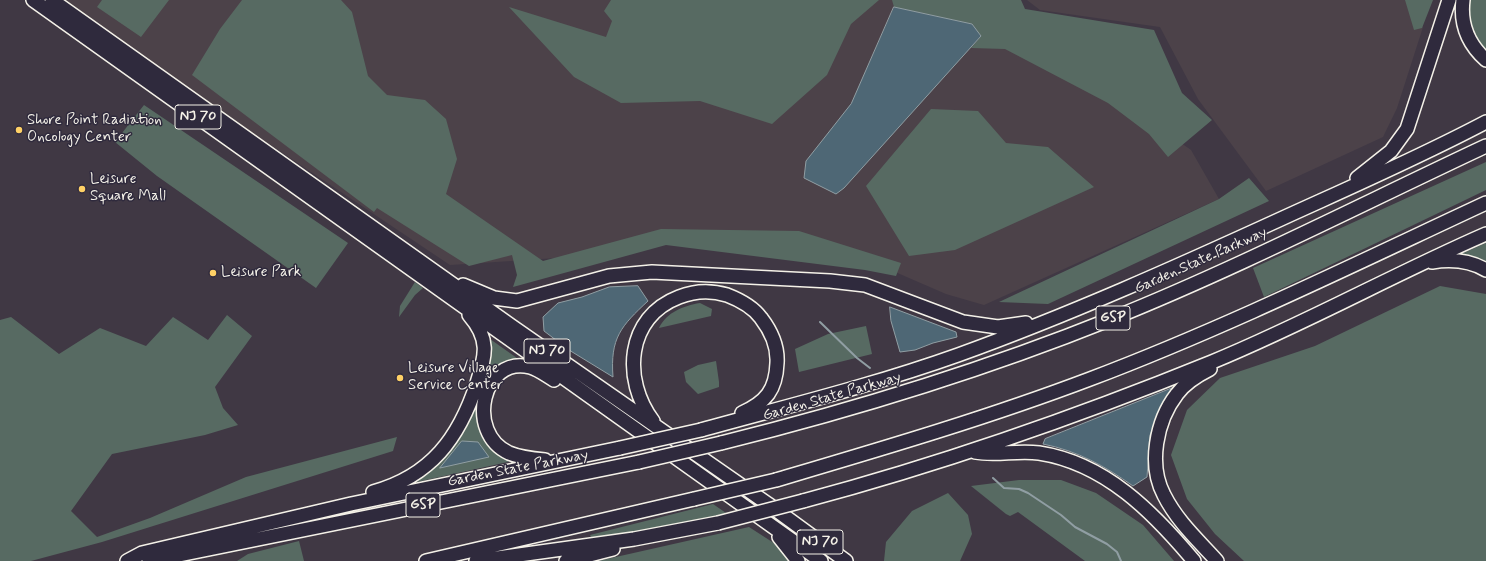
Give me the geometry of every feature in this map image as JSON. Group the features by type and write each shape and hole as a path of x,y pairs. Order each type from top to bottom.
{"highway":[{"name":"NJ 70","path":"33,0 821,561"},
{"name":"NJ 70","path":"52,0 846,561"},
{"path":"1340,192 1388,154 1407,129 1449,0"},
{"path":"1463,0 1462,18 1468,37 1475,49 1486,60"},
{"path":"127,561 142,553 351,504 701,430 841,393 897,375 958,355 1061,316 1157,276 1340,192 1486,122"},
{"name":"Garden State Parkway","path":"149,561 722,444 798,424 904,393 1022,354 1205,279 1486,146"},
{"path":"426,561 776,480 942,431 1091,379 1212,328 1486,203"},
{"path":"566,561 803,501 969,451 1076,414 1212,361 1276,333 1486,234"},
{"path":"1419,265 1457,260 1471,263 1486,270"},
{"path":"438,274 494,298 517,301 609,276 652,272 822,280 865,285 945,316 983,326 1021,324 1061,316"},
{"path":"658,427 647,413 637,391 633,373 634,351 639,334 646,321 669,302 683,296 707,292 721,293 734,298 750,307 758,314 771,334 775,344 778,360 777,374 769,394 755,407 723,424"},
{"path":"351,504 360,496 403,482 423,469 444,449 461,423 470,402 485,352 484,341 478,328 457,302"},
{"path":"1217,561 1182,524 1163,494 1158,479 1156,463 1159,433 1170,405 1187,383 1276,333"},
{"path":"559,461 518,456 501,447 490,436 484,421 484,398 489,387 498,376 511,368 520,367 530,367 565,386 578,388"},
{"path":"969,451 983,454 1015,452 1039,454 1085,467 1106,478 1132,496 1173,536 1194,561"},
{"path":"767,523 798,561"},
{"path":"476,561 682,531"}],"shaded area":[{"path":"54,0 954,0 1131,108 1191,150 1219,199 984,305 946,294 893,271 638,240 602,255 450,265"},
{"path":"1027,0 1410,0 1423,27 1397,108 1383,137 1266,191 1198,99 1160,27 1040,10"}],"green space":[{"path":"102,0 169,0 141,37 97,7"},
{"path":"242,0 341,0 352,12 368,76 387,95 425,100 446,119 457,159 446,194 543,261 661,229 799,231 901,263 896,276 865,270 666,245 513,287 517,275 512,255 469,266 377,208 374,212 192,75 220,29"},
{"path":"611,0 879,0 851,24 827,75 772,124 700,101 621,103 574,77 509,7 606,37 612,21 604,11"},
{"path":"892,0 1021,0 1025,9 1154,30 1182,93 1212,120 1168,157 1149,134 1108,103 1005,49 971,48 981,36 972,24 894,7"},
{"path":"1405,0 1433,0 1422,28 1414,30"},
{"path":"1467,0 1486,0 1486,55 1469,32"},
{"path":"144,105 348,243 316,288 157,176 115,142"},
{"path":"931,109 978,111 1006,143 1048,147 1094,187 955,250 909,256 866,186"},
{"path":"1486,162 1486,190 1264,297 1253,268"},
{"path":"1249,178 1269,201 1048,304 999,302 1219,199"},
{"path":"1486,243 1486,264 1462,256 1461,254"},
{"path":"415,282 423,288 415,295 399,317 400,306"},
{"path":"1440,286 1486,294 1486,561 1244,561 1215,534 1187,499 1171,455 1187,410 1220,378 1315,346"},
{"path":"700,303 712,309 711,316 659,328 662,322 671,314 682,308"},
{"path":"227,315 252,336 215,387 223,408 238,425 205,435 112,454 71,511 97,537 150,518 246,477 397,437 393,451 102,542 31,561 0,561 0,320 11,317 59,354 100,328 146,346 173,317 208,340"},
{"path":"866,326 872,354 799,372 795,349 828,334"},
{"path":"490,339 524,363 487,379 478,406 478,424 482,432 508,459 508,462 403,485 440,460"},
{"path":"716,361 719,387 698,394 686,382 684,372 698,365"},
{"path":"1019,480 1061,480 1096,493 1143,525 1174,561 1085,561 1018,512 1010,516 1006,514 971,486"},
{"path":"948,493 968,515 972,534 960,561 884,561 886,542 912,511"},
{"path":"713,504 726,513 687,524 602,538 591,537 590,535"},
{"path":"749,527 780,547 793,561 598,561"},
{"path":"299,541 304,561 237,561 248,554"}],"water":[{"path":"894,7 972,24 981,36 844,188 836,194 804,178 806,161 851,104"},
{"path":"638,286 648,301 631,318 619,334 613,352 613,377 569,350 544,331 543,317 558,303 582,297 609,287"},
{"path":"890,307 956,332 957,337 933,343 915,350 900,352 891,321"},
{"path":"1177,386 1165,401 1150,435 1147,477 1133,486 1091,460 1056,447 1043,444 1045,439"},
{"path":"462,441 478,442 489,457 440,468"}],"waterway":[{"path":"820,322 857,358 870,368"},
{"path":"993,478 1004,488 1019,489 1028,493 1061,515 1075,527 1107,544 1117,552 1121,561"}],"place":[{"name":"Shore Point Radiation Oncology Center","path":"19,130"},
{"name":"Leisure Square Mall","path":"82,189"},
{"name":"Leisure Park","path":"213,273"},
{"name":"Leisure Village Service Center","path":"400,378"}]}
